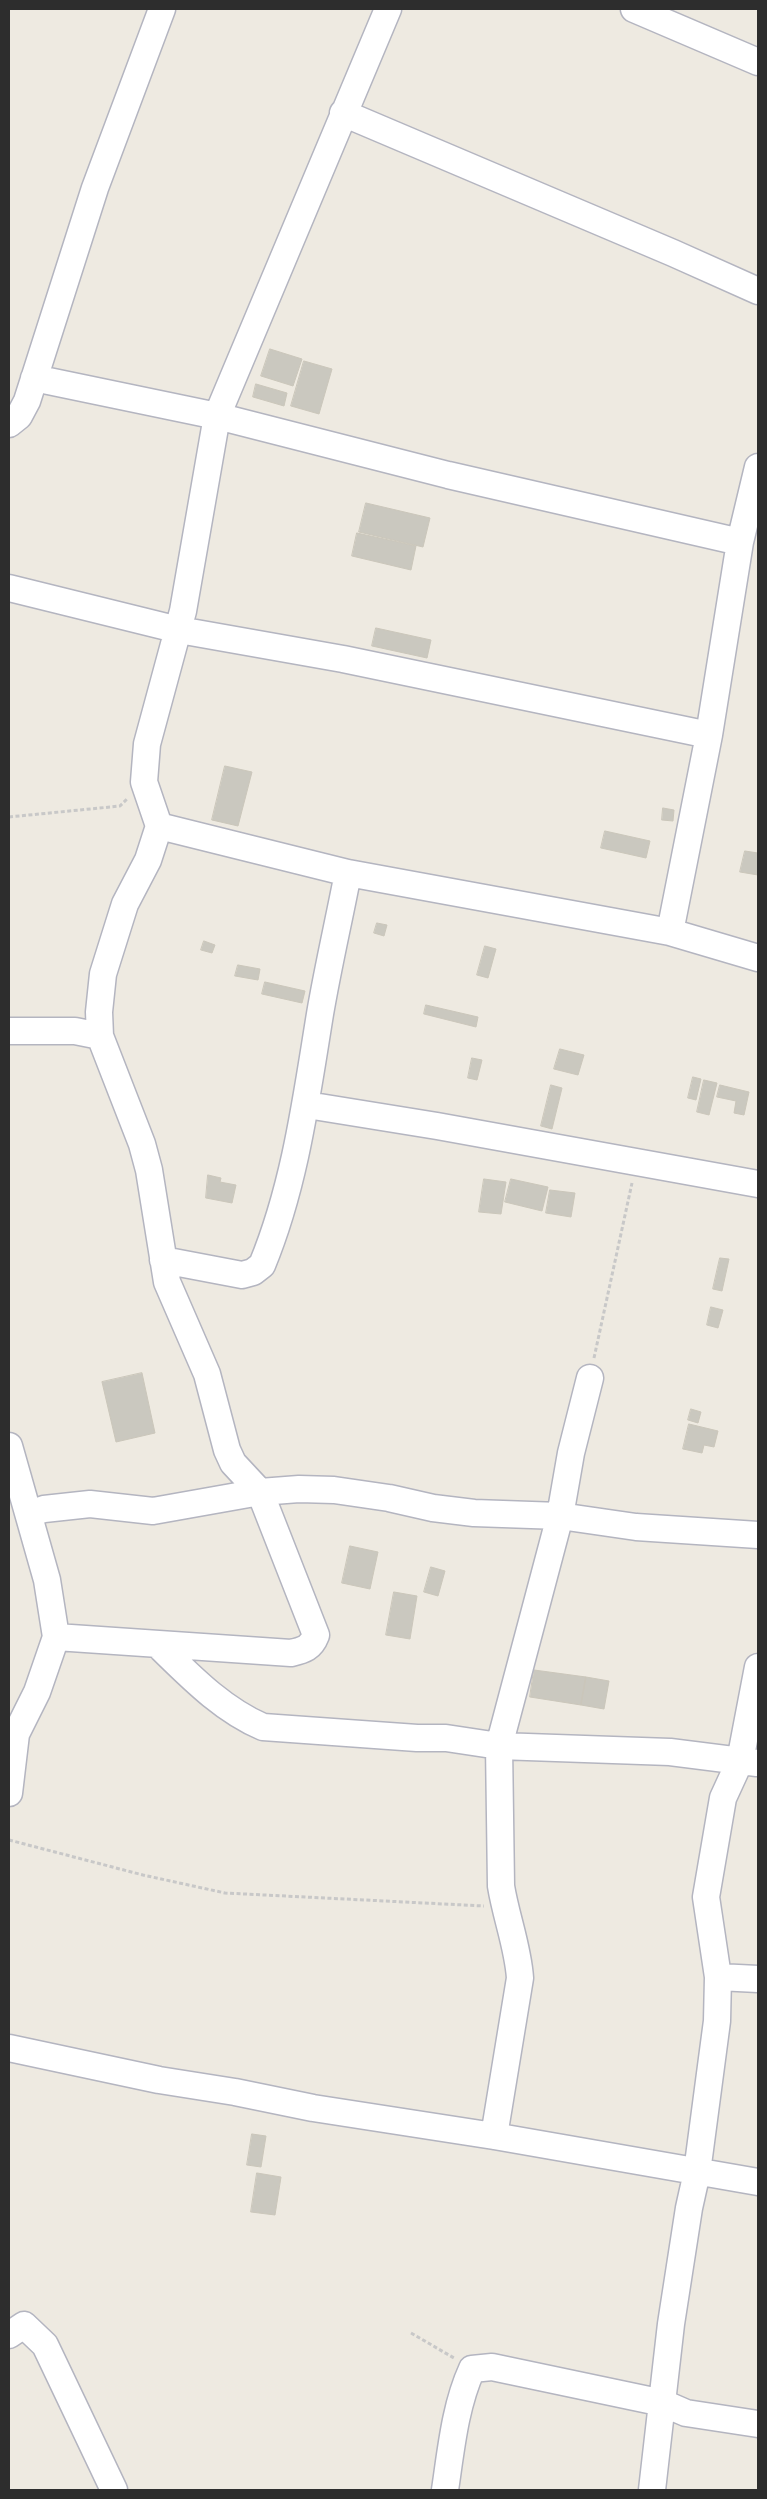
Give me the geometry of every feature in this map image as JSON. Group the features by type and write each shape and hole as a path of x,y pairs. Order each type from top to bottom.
{"street":[{"path":"9,424 19,416 27,402 95,188 162,9"},
{"path":"56,1637 291,1653 304,1650 313,1644 316,1635 260,1492 233,1463 227,1450 207,1374 167,1282 158,1238 154,1193 142,1144 100,1036 98,1012 103,974 125,904 148,860 159,826 144,782 147,744 179,630 190,581 216,416 388,9"},
{"path":"634,9 758,62"},
{"path":"343,113 655,245 758,291"},
{"path":"34,378 216,416 448,476 740,542"},
{"path":"670,932 709,735 740,542 758,467"},
{"path":"9,588 179,630 343,659 709,735"},
{"path":"159,826 348,873 670,932 758,958"},
{"path":"163,1260 242,1275 253,1272 262,1266 286,1198 307,1105 321,1013 348,873"},
{"path":"9,1031 57,1030 100,1036"},
{"path":"307,1105 437,1126 758,1184"},
{"path":"494,2136 520,1978 519,1960 504,1906 501,1886 499,1746 560,1516 571,1453 590,1378"},
{"path":"9,1446 48,1580 56,1637 37,1692 12,1735 9,1793"},
{"path":"29,1514 44,1509 90,1504 153,1511 260,1492 299,1488 334,1490 474,1512 560,1516 636,1527 758,1535"},
{"path":"157,1644 199,1685 247,1720 263,1727 417,1738 446,1738 499,1746 670,1752 749,1762"},
{"path":"652,2490 680,2259 697,2172 713,2062 718,1977 706,1898 723,1798 749,1762 758,1667"},
{"path":"718,1977 758,1979"},
{"path":"9,2048 159,2080 235,2092 313,2108 494,2136 758,2182"},
{"path":"9,2335 24,2325 45,2345 114,2490"},
{"path":"445,2490 458,2415 465,2385 472,2369 492,2367 663,2403 686,2413 758,2424"}],"path":[{"path":"9,817 120,806 144,782"},
{"path":"590,1378 636,1163"},
{"path":"9,1840 143,1875 225,1893 504,1906"},
{"path":"411,2334 472,2369"}],"building":[{"path":"270,349 302,359 293,386 261,376"},
{"path":"304,361 332,369 319,414 291,406"},
{"path":"256,384 287,393 284,406 253,397"},
{"path":"366,503 430,518 423,547 359,532"},
{"path":"357,533 416,546 411,570 352,556"},
{"path":"376,628 431,640 427,658 372,646"},
{"path":"225,766 252,772 238,826 212,820"},
{"path":"663,808 674,810 673,821 662,820"},
{"path":"605,831 650,841 646,858 601,848"},
{"path":"745,851 758,853 758,875 740,872"},
{"path":"377,923 387,925 384,936 374,933"},
{"path":"204,941 215,945 212,953 201,950"},
{"path":"485,946 496,949 488,978 477,975"},
{"path":"238,965 260,969 258,980 235,976"},
{"path":"265,982 305,991 302,1003 262,994"},
{"path":"426,1005 478,1017 476,1027 424,1014"},
{"path":"560,1049 584,1055 578,1075 554,1069"},
{"path":"472,1058 482,1060 477,1080 468,1078"},
{"path":"693,1077 701,1079 696,1100 688,1098"},
{"path":"704,1080 717,1083 709,1115 697,1112"},
{"path":"551,1085 562,1088 552,1129 541,1126"},
{"path":"720,1085 749,1092 744,1115 734,1113 736,1101 717,1097"},
{"path":"208,1175 221,1178 220,1182 236,1185 232,1203 206,1198"},
{"path":"484,1179 506,1182 501,1214 479,1212"},
{"path":"511,1179 548,1187 542,1211 505,1202"},
{"path":"550,1190 575,1193 571,1217 546,1213"},
{"path":"720,1258 729,1259 722,1291 713,1289"},
{"path":"711,1307 723,1310 718,1328 707,1325"},
{"path":"142,1373 155,1433 116,1442 102,1382"},
{"path":"691,1409 701,1412 698,1423 688,1420"},
{"path":"689,1424 718,1431 714,1447 704,1445 702,1453 683,1449"},
{"path":"350,1546 378,1552 370,1589 342,1583"},
{"path":"431,1567 445,1571 438,1596 424,1592"},
{"path":"394,1592 417,1596 410,1639 386,1635"},
{"path":"534,1670 586,1677 581,1705 530,1697"},
{"path":"586,1677 609,1681 604,1709 581,1705"},
{"path":"252,2134 266,2136 261,2167 247,2165"},
{"path":"257,2173 281,2177 275,2215 251,2212"}]}
